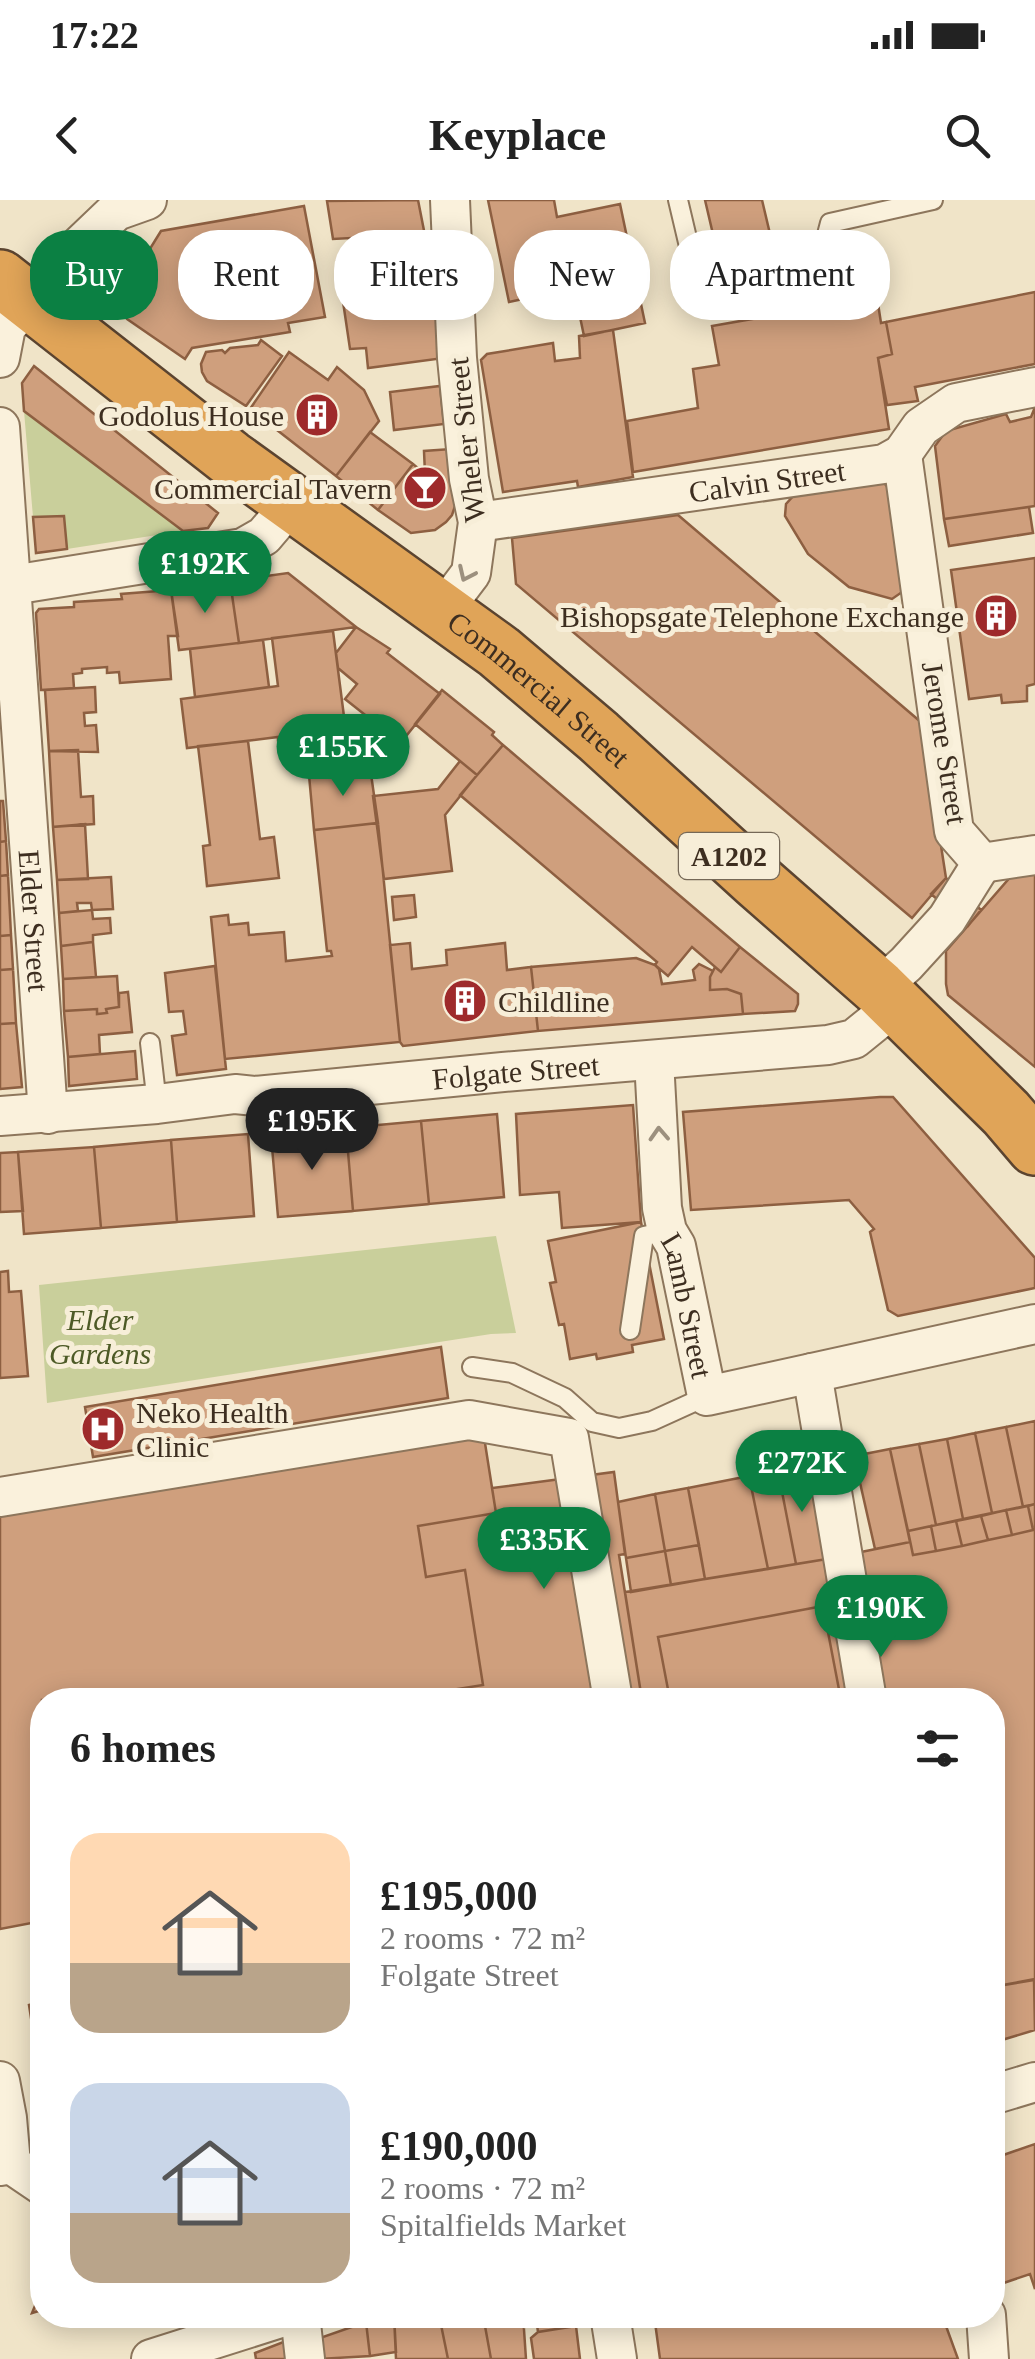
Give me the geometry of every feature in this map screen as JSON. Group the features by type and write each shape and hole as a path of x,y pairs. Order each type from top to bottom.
{"highway":[{"name":"Commercial Street","path":"15,289 230,458 499,652 888,997 1006,1113 1035,1147"}],"street":[{"path":"0,358 15,289 71,254 116,211 147,200"},
{"name":"Wheler Street","path":"443,610 471,573 478,522 469,479 457,358 450,200"},
{"path":"902,454 921,427 956,402 1035,387"},
{"name":"Elder Street","path":"0,428 5,586 48,1114"},
{"name":"Calvin Street","path":"478,522 884,464 902,454"},
{"name":"Jerome Street","path":"888,997 906,964 948,919 982,863 954,831 902,454"},
{"path":"5,586 243,548 264,536 292,503"},
{"path":"982,863 1035,855"},
{"name":"Folgate Street","path":"0,1116 828,1046 854,1039 888,997"},
{"name":"Lamb Street","path":"654,1060 665,1220 676,1246 707,1396 1035,1324"},
{"path":"812,1374 865,1688"},
{"path":"0,1497 470,1420 580,1430 612,1688"},
{"path":"0,2081 8,2118 5,2165 30,2178"},
{"path":"1005,2092 1035,2082"},
{"path":"151,2359 249,2328"},
{"path":"301,2328 305,2359"},
{"path":"612,2328 617,2359"},
{"path":"987,2328 990,2359"}],"lane":[{"path":"678,200 700,293 728,294 742,294 819,266 830,222 934,200"},
{"path":"150,1043 157,1104"},
{"path":"630,1330 644,1236 665,1220"},
{"path":"472,1367 512,1372 565,1398 580,1430 652,1421 707,1396"}],"green space":[{"path":"24,411 183,531 67,549 64,516 33,517"},
{"name":"Elder Gardens","path":"496,1236 516,1333 47,1403 39,1285"}],"building":[{"path":"418,200 424,230 334,230 333,239 327,201"},
{"path":"488,200 554,200 557,217 620,204 625,230 514,230 514,301 509,302"},
{"path":"705,200 762,200 769,230 712,230"},
{"path":"304,206 309,230 178,230 178,320 306,320 288,323 290,332 192,348 185,359 128,320 158,320 161,231"},
{"path":"314,259 325,317 314,319"},
{"path":"1035,292 1035,364 915,387 918,401 887,405 878,358 892,354 886,322"},
{"path":"346,320 441,320 444,358 368,368 366,348 350,349"},
{"path":"581,320 644,320 645,323 584,336"},
{"path":"746,320 886,322 892,354 878,358 889,429 633,472 627,421 698,408 693,369 719,365 712,326"},
{"path":"613,330 633,477 578,487 577,481 503,492 481,360 487,354 553,343 555,361 580,358 579,336"},
{"path":"261,340 282,356 246,406 207,381 201,364 206,352 225,353 230,348 258,345"},
{"name":"Godolus House","path":"289,352 328,380 337,367 364,390 379,421 336,476 250,409"},
{"path":"34,366 218,513 208,528 183,531 24,411 22,383"},
{"path":"440,386 444,424 394,430 390,392"},
{"path":"1035,407 1035,506 944,519 935,446 946,431 1006,414 1010,422 1031,417"},
{"path":"370,432 413,464 378,510 336,476"},
{"name":"Commercial Tavern","path":"451,449 456,503 446,522 435,530 411,533 378,510 413,464 425,474 424,451"},
{"path":"882,481 896,496 905,590 892,599 849,587 808,554 785,516 786,504 796,493"},
{"path":"1029,507 1033,533 949,546 944,519"},
{"path":"678,515 922,723 946,878 912,918 516,584 512,538"},
{"path":"64,516 67,549 36,553 33,517"},
{"name":"Bishopsgate Telephone Exchange","path":"1035,558 1035,684 1027,686 1027,701 1002,703 1001,695 969,699 951,570"},
{"path":"288,573 356,627 239,643 230,581"},
{"path":"230,581 239,643 179,650 171,590"},
{"path":"171,590 178,636 168,636 171,679 120,683 119,672 107,673 107,667 82,669 82,673 73,674 74,688 41,690 36,613 39,609 122,599 121,594"},
{"path":"356,627 390,649 387,653 440,694 382,766 309,775 304,737 359,731 369,718 345,699 357,684 338,668 336,653"},
{"path":"333,631 346,732 187,748 181,699 278,686 272,638"},
{"path":"263,640 269,687 195,697 190,649"},
{"path":"95,687 96,712 84,713 85,726 96,725 98,752 49,751 45,690"},
{"path":"442,690 494,732 492,735 503,745 477,775 415,724"},
{"path":"248,741 260,839 274,837 279,878 207,886 203,846 210,845 198,746"},
{"path":"503,745 740,947 721,972 692,947 668,976 655,965 657,962 460,795"},
{"path":"78,750 81,797 93,796 94,824 53,827 49,751"},
{"path":"460,761 477,775 445,815 452,871 384,879 373,796 438,789"},
{"path":"370,767 378,823 314,830 309,775"},
{"path":"0,801 6,841 0,842"},
{"path":"378,823 400,1042 225,1059 211,917 228,915 229,925 248,923 249,935 284,932 286,961 332,956 327,951 314,830"},
{"path":"85,824 88,879 57,880 53,827"},
{"path":"6,841 8,875 0,876 0,842"},
{"path":"1035,872 1035,1067 948,995 946,951 1013,874"},
{"path":"8,875 11,935 0,936 0,876"},
{"path":"111,877 113,909 92,910 91,903 77,903 78,911 59,913 57,880"},
{"path":"946,878 981,910 968,926 931,894"},
{"path":"414,895 416,917 394,920 392,897"},
{"path":"92,910 93,919 110,918 111,933 93,935 93,942 61,946 59,913"},
{"path":"11,935 13,969 0,970 0,936"},
{"path":"93,942 96,977 63,979 61,946"},
{"name":"Childline","path":"410,943 412,969 447,965 446,950 505,943 507,970 531,967 538,1031 403,1046 390,945"},
{"path":"740,947 798,994 795,1011 743,1014 741,994 727,989 710,990 715,967 721,972"},
{"path":"636,958 659,969 662,984 695,980 693,970 699,964 713,971 710,990 727,989 741,994 743,1014 538,1031 531,967"},
{"path":"215,966 226,1069 177,1075 172,1036 186,1034 183,1011 169,1012 165,973"},
{"path":"13,969 16,1023 0,1024 0,970"},
{"path":"117,976 119,1007 97,1014 97,1009 64,1011 63,979"},
{"path":"128,992 132,1032 99,1035 100,1054 68,1057 64,1011 97,1009 97,1014 107,1013 106,1009 119,1007 119,993"},
{"path":"16,1023 22,1087 0,1089 0,1024"},
{"path":"135,1051 137,1079 69,1086 68,1057"},
{"path":"893,1097 1035,1258 1035,1288 898,1316 888,1310 870,1232 874,1229 849,1200 691,1210 683,1112"},
{"path":"633,1105 641,1222 562,1228 559,1192 520,1195 516,1114"},
{"path":"497,1114 504,1197 429,1204 421,1121"},
{"path":"421,1121 429,1204 353,1211 346,1128"},
{"path":"346,1128 353,1211 278,1217 271,1135"},
{"path":"248,1134 254,1216 177,1222 171,1140"},
{"path":"171,1140 177,1222 101,1228 94,1147"},
{"path":"94,1147 101,1228 24,1234 18,1152"},
{"path":"18,1152 23,1211 0,1212 0,1153"},
{"path":"641,1222 664,1339 632,1345 633,1352 570,1359 564,1324 559,1325 550,1283 556,1282 548,1241"},
{"path":"8,1271 9,1292 21,1291 28,1376 0,1378 0,1272"},
{"path":"441,1347 448,1398 93,1457 85,1407"},
{"path":"479,1405 496,1513 418,1526 426,1577 465,1570 483,1685 30,1688 30,1923 0,1929 0,1480"},
{"path":"1035,1421 1035,1504 1023,1507 1006,1427"},
{"path":"1006,1427 1023,1507 992,1513 975,1433"},
{"path":"975,1433 992,1513 963,1519 947,1439"},
{"path":"947,1439 963,1519 936,1525 919,1444"},
{"path":"919,1444 936,1525 908,1531 890,1449"},
{"path":"890,1449 910,1542 875,1549 854,1456"},
{"path":"808,1466 827,1559 796,1564 778,1471"},
{"path":"778,1471 796,1564 768,1569 749,1476"},
{"path":"614,1472 625,1554 619,1555 640,1688 464,1688 483,1685 465,1570 426,1577 418,1526 496,1513 492,1488"},
{"path":"749,1476 768,1569 705,1579 688,1488"},
{"path":"688,1488 699,1545 665,1551 655,1494"},
{"path":"655,1494 665,1551 626,1558 618,1502"},
{"path":"1035,1504 1035,1979 1005,1985 1005,1688 640,1688 625,1592 910,1542 908,1531"},
{"path":"1035,1504 1035,1530 1033,1530 1028,1506"},
{"path":"1028,1506 1033,1530 1012,1535 1006,1510"},
{"path":"1006,1510 1012,1535 988,1540 981,1516"},
{"path":"981,1516 988,1540 962,1546 956,1521"},
{"path":"956,1521 962,1546 936,1551 931,1526"},
{"path":"931,1526 936,1551 913,1555 908,1531"},
{"path":"699,1545 705,1579 671,1585 665,1551"},
{"path":"665,1551 671,1585 631,1592 626,1558"},
{"path":"823,1606 839,1688 668,1688 658,1637"},
{"path":"1034,1980 1035,2030 1005,2039 1005,1985"},
{"path":"1035,2144 1035,2289 1030,2274 1005,2283 1005,2154"},
{"path":"349,2328 367,2328 370,2356 319,2359 317,2339"},
{"path":"367,2328 395,2328 396,2352 370,2356"},
{"path":"395,2328 442,2328 448,2359 396,2359"},
{"path":"442,2328 485,2328 491,2359 448,2359"},
{"path":"485,2328 524,2328 526,2359 491,2359"},
{"path":"576,2328 580,2359 534,2359 531,2338 538,2332"},
{"path":"656,2328 947,2328 958,2359 660,2359"},
{"path":"286,2341 287,2359 256,2359 255,2353"}],"place":[{"name":"Godolus House","path":"317,415"},
{"name":"Commercial Tavern","path":"425,488"},
{"name":"Bishopsgate Telephone Exchange","path":"996,616"},
{"name":"Childline","path":"465,1001"},
{"name":"Neko Health Clinic","path":"103,1429"}]}
